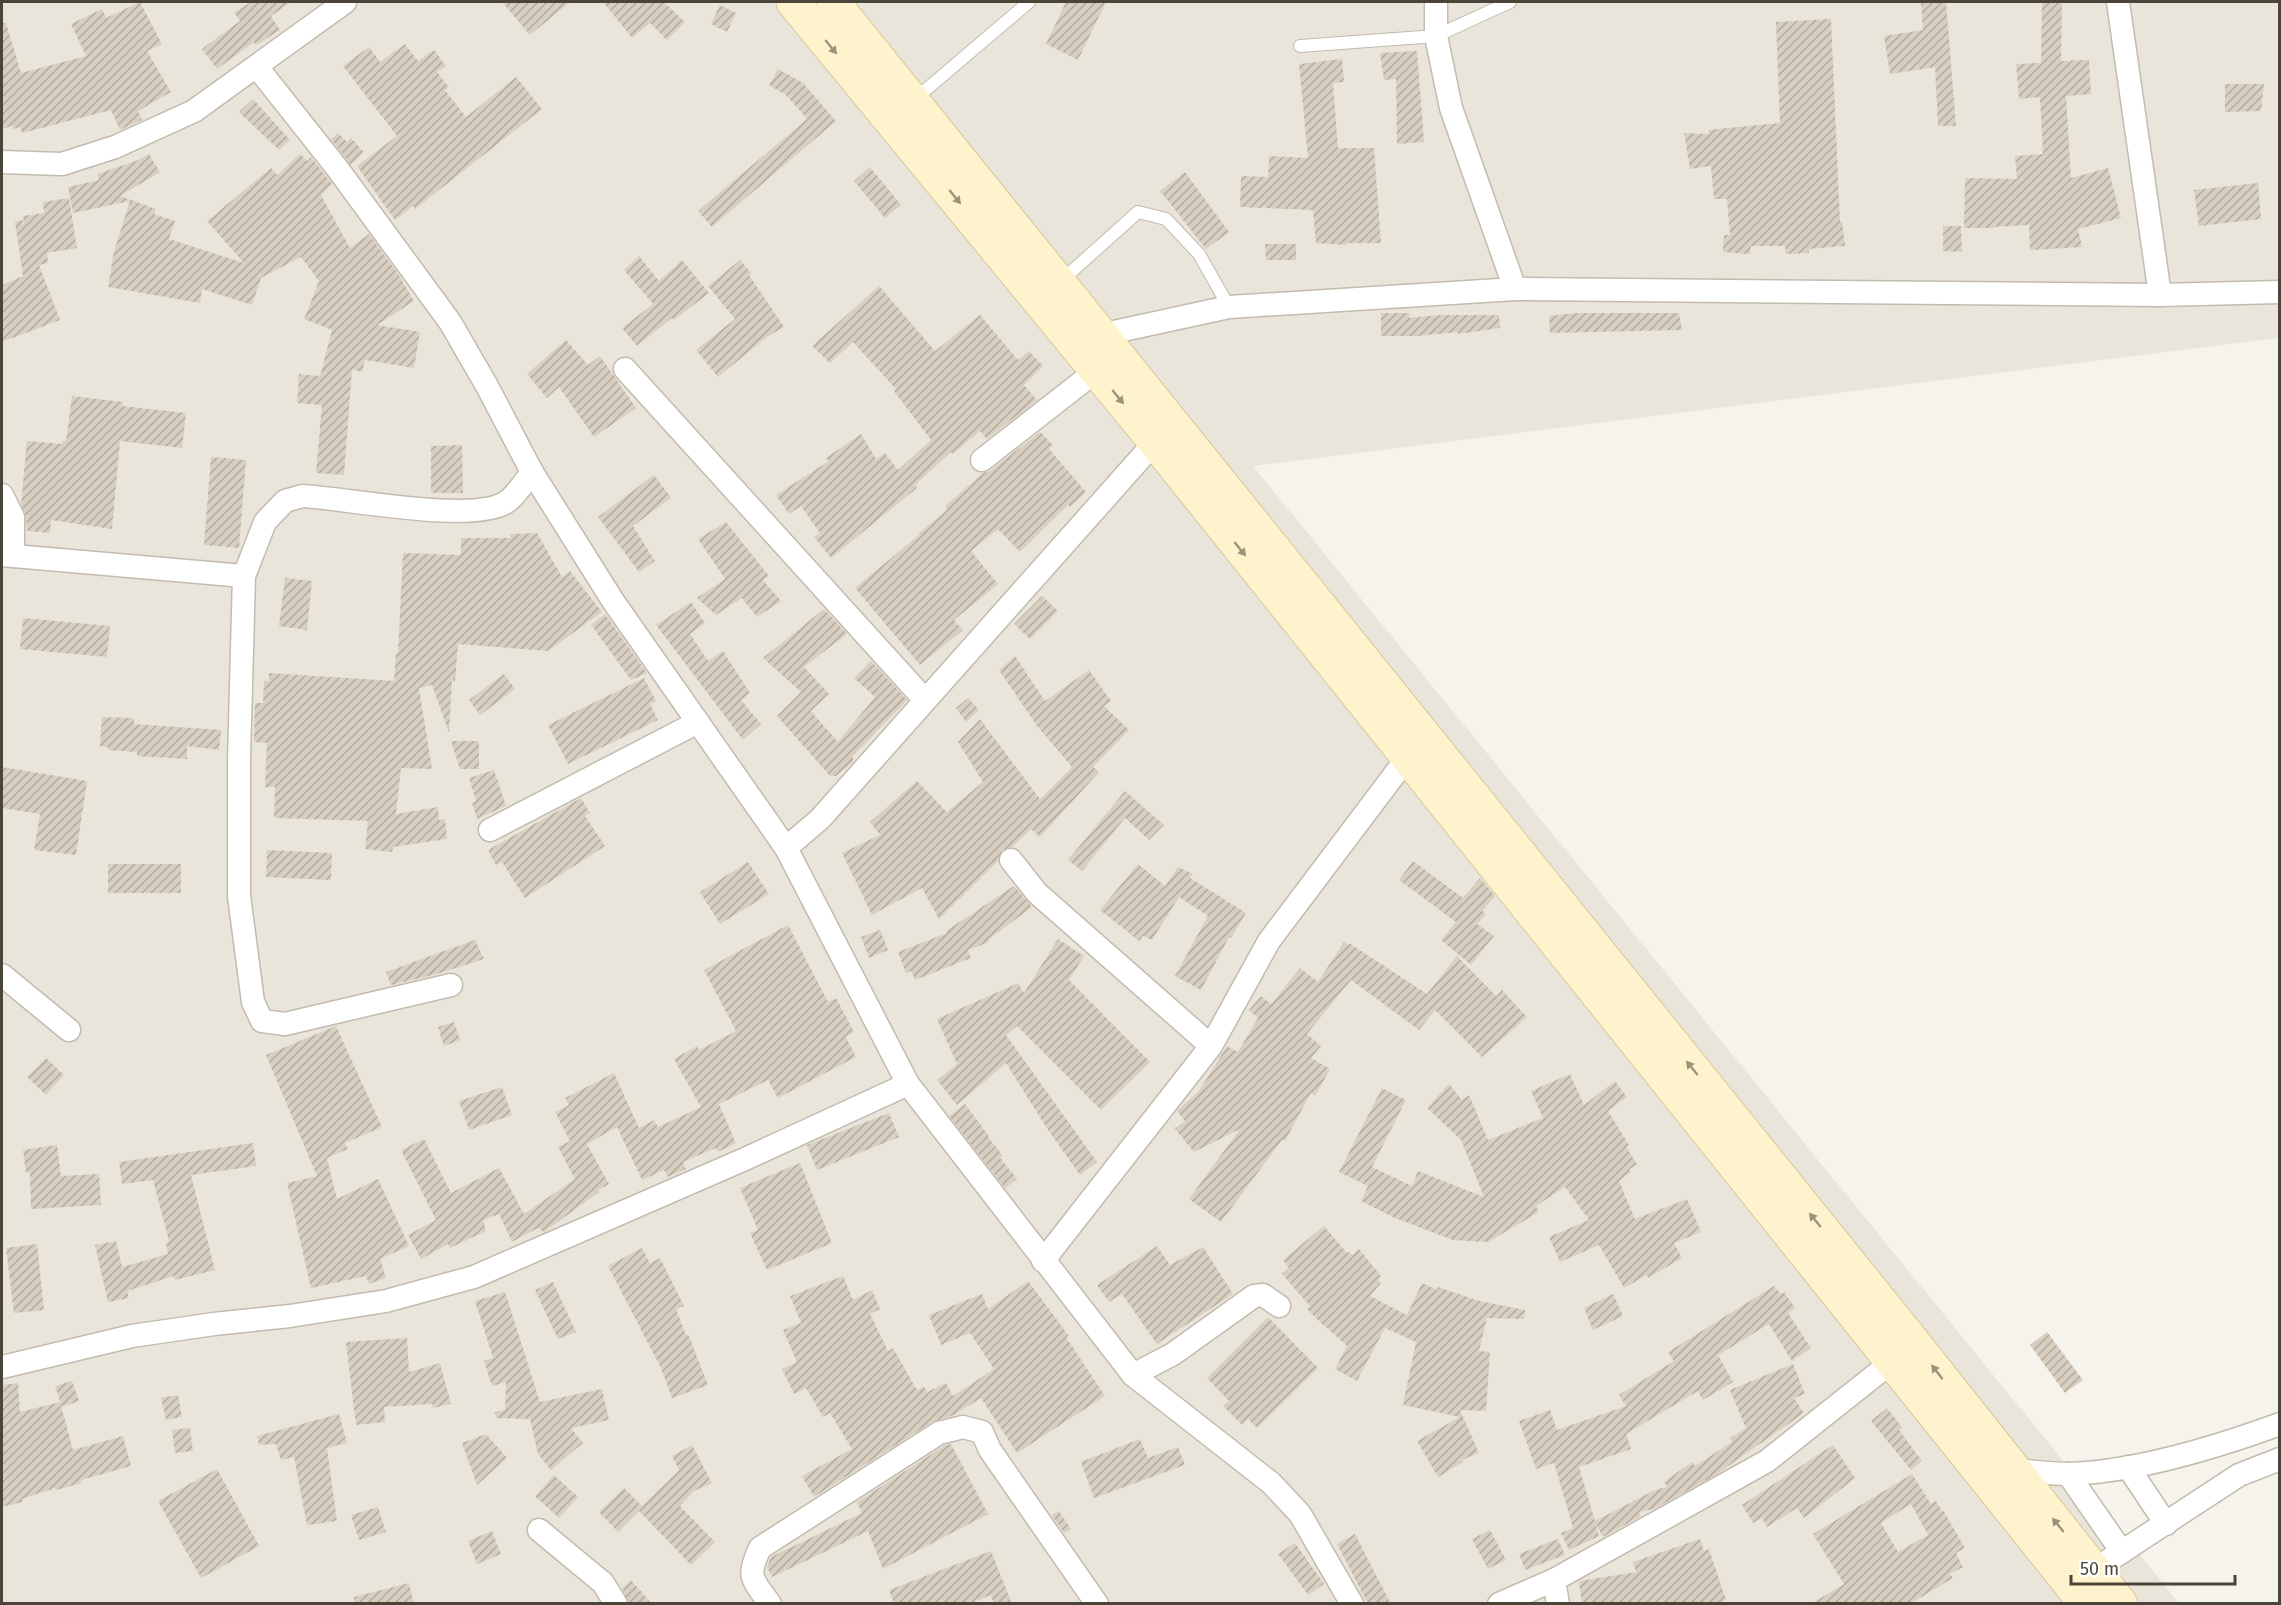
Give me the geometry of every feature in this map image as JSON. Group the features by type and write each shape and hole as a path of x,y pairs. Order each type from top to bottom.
{"street":[{"path":"2,162 62,164 115,147 194,111 345,2"},
{"path":"794,2 1155,442 2086,1604"},
{"path":"833,2 1915,1344 2121,1604"},
{"path":"1436,2 1436,36 1451,108 1515,290"},
{"path":"2118,2 2160,295"},
{"path":"257,67 337,168 450,322 532,472 613,601 786,848 908,1084 1133,1375 1270,1483 1300,1514 1352,1604"},
{"path":"1100,334 1229,307 1515,290 2160,295 2280,292"},
{"path":"625,369 926,700"},
{"path":"982,459 1096,371"},
{"path":"786,848 820,819 1155,442"},
{"path":"452,985 285,1024 262,1021 253,1002 238,896 244,576 265,522 285,501 302,496 452,512 489,509 509,501 532,472"},
{"path":"2,495 13,517 7,556 244,576"},
{"path":"490,830 698,722"},
{"path":"1043,1261 1211,1046 1269,941 1407,759"},
{"path":"1011,860 1037,893 1211,1046"},
{"path":"2,975 69,1030"},
{"path":"2,1367 132,1336 386,1301 474,1276 745,1159 908,1084"},
{"path":"1133,1375 1173,1353 1254,1296 1263,1295 1280,1306"},
{"path":"1498,1604 1554,1580 1767,1461 1893,1361"},
{"path":"2013,1470 2068,1474 2128,1467 2224,1444 2280,1424"},
{"path":"770,1604 752,1577 751,1567 760,1548 939,1433 963,1427 982,1432 990,1450 1097,1604"},
{"path":"2094,1570 2239,1475 2280,1459"},
{"path":"2128,1467 2166,1524"},
{"path":"2068,1474 2122,1552"},
{"path":"539,1530 603,1583 616,1604"},
{"path":"1554,1580 1558,1604"}],"lane":[{"path":"912,102 1029,2"},
{"path":"1300,46 1436,36 1509,2"},
{"path":"1060,282 1138,212 1166,219 1199,254 1229,307"}],"shaded area":[{"path":"2,2 2279,2 2279,338 1253,466 2179,1603 2,1604"}],"building":[{"path":"140,2 162,44 147,51 171,92 138,111 142,120 120,130 111,110 22,133 20,127 13,129 12,126 2,129 2,23 6,23 21,73 86,56 71,24 102,9 106,18"},
{"path":"251,2 291,2 271,16 280,30 256,45 254,42 217,69 202,49 240,21 234,12"},
{"path":"502,2 570,2 530,35"},
{"path":"603,2 664,2 685,22 667,40 650,23 632,38"},
{"path":"1066,2 1106,2 1078,60 1046,44"},
{"path":"1921,2 1946,2 1956,126 1938,126 1935,67 1890,74 1884,36 1923,30"},
{"path":"2042,2 2062,2 2061,61 2089,60 2091,94 2066,96 2071,178 2108,168 2121,218 2078,229 2082,247 2030,250 2029,225 1964,228 1965,178 2017,179 2015,156 2043,154 2040,97 2019,99 2016,64 2041,63"},
{"path":"720,5 736,13 727,32 711,24"},
{"path":"1831,19 1840,222 1842,221 1845,246 1809,249 1809,253 1786,254 1785,246 1751,246 1750,254 1723,252 1724,235 1730,235 1727,199 1714,199 1711,166 1690,169 1684,133 1709,134 1708,130 1780,123 1776,22"},
{"path":"405,44 418,61 434,50 446,66 437,72 449,87 445,90 466,117 516,77 542,109 415,209 413,206 395,220 357,166 397,136 343,66 369,47 380,62"},
{"path":"1417,51 1424,142 1397,144 1396,79 1384,80 1380,53"},
{"path":"1342,59 1344,82 1333,83 1338,148 1374,148 1381,243 1346,243 1347,245 1316,243 1313,210 1265,208 1265,206 1262,208 1240,207 1241,176 1268,177 1269,156 1308,158 1299,64"},
{"path":"778,69 803,83 836,121 712,227 698,211 807,119 786,95 769,85"},
{"path":"2225,84 2264,84 2261,111 2225,112"},
{"path":"253,99 290,140 279,150 239,112"},
{"path":"338,133 347,142 351,138 364,152 351,165 331,139"},
{"path":"149,154 160,172 120,196 156,209 154,214 175,221 169,239 244,263 207,221 271,168 277,175 300,154 307,161 311,157 332,184 321,195 350,248 369,234 398,274 414,301 377,325 420,332 414,368 365,360 362,372 352,369 344,475 316,473 322,405 297,403 299,374 320,376 332,330 304,319 319,281 301,257 261,278 252,305 202,289 200,303 108,287 114,251 130,201 73,213 68,187 99,180 97,174 136,161"},
{"path":"870,167 901,205 885,218 854,181"},
{"path":"1185,172 1229,232 1206,249 1160,191"},
{"path":"2258,183 2261,219 2199,226 2194,190"},
{"path":"69,198 77,248 47,253 48,263 39,265 60,320 2,342 2,285 23,276 15,222 22,220 24,225 23,216 44,213 43,202"},
{"path":"1943,226 1961,226 1962,252 1943,251"},
{"path":"1265,244 1296,244 1296,260 1266,260"},
{"path":"639,256 659,281 682,260 709,293 674,320 672,318 637,346 622,328 653,304 624,270"},
{"path":"740,260 751,273 749,275 784,327 768,336 718,377 696,350 735,319 708,286"},
{"path":"879,286 935,351 980,315 1018,360 1029,351 1043,366 1024,385 1037,400 987,439 980,431 953,454 951,452 915,485 917,488 831,558 814,537 820,533 801,506 789,514 776,495 829,461 826,458 861,434 876,459 885,453 898,470 931,440 894,391 896,389 853,342 830,363 812,346"},
{"path":"1381,313 1409,313 1409,318 1440,315 1499,315 1500,328 1458,334 1458,332 1417,336 1381,336"},
{"path":"1577,313 1679,313 1682,330 1550,333 1549,316"},
{"path":"566,340 588,365 600,356 636,408 594,437 559,387 547,398 527,374"},
{"path":"72,396 123,402 122,406 186,413 182,448 120,441 112,529 51,520 50,533 27,531 26,516 21,504 27,441 63,444 63,441 66,441"},
{"path":"1040,432 1053,445 1049,449 1086,492 1070,507 1068,505 1020,552 998,529 971,551 998,584 954,620 963,630 920,665 855,588 947,510 945,506 983,473 990,471"},
{"path":"462,445 463,493 431,493 431,446"},
{"path":"211,457 246,460 239,548 204,545"},
{"path":"654,475 671,498 633,526 655,561 639,572 598,517"},
{"path":"726,522 769,576 763,580 781,601 757,617 742,598 716,615 697,598 725,579 698,539"},
{"path":"537,533 562,577 570,571 602,612 548,651 458,644 455,682 452,679 449,733 432,685 419,688 432,769 401,768 396,814 438,807 439,820 445,819 447,839 393,847 392,852 365,849 368,821 274,818 275,787 265,787 267,743 254,742 255,703 263,703 264,681 269,681 269,673 394,681 396,653 398,653 403,553 461,555 461,538 511,538 510,534"},
{"path":"285,578 312,581 307,630 279,626"},
{"path":"1042,596 1058,611 1030,639 1014,624"},
{"path":"691,602 705,623 690,634 708,661 723,651 750,693 741,700 761,724 743,740 656,625"},
{"path":"824,609 847,634 804,667 829,694 811,711 838,742 875,697 854,678 871,661 907,700 852,757 854,760 852,763 836,776 830,776 777,716 801,692 763,658"},
{"path":"605,614 647,673 631,680 591,625"},
{"path":"23,618 110,626 107,657 20,649"},
{"path":"1015,656 1045,701 1089,670 1111,701 1104,706 1129,730 1093,767 1099,772 1040,837 1031,829 1012,847 1002,850 998,861 939,919 922,888 872,915 842,853 880,835 870,822 917,781 947,812 983,782 958,742 980,719 1040,799 1072,767 1037,726 999,670"},
{"path":"504,674 515,689 480,715 469,700"},
{"path":"644,678 656,701 650,704 658,720 568,764 548,725"},
{"path":"968,698 979,710 966,722 956,708"},
{"path":"102,717 134,718 134,724 221,730 219,750 187,746 187,759 137,756 137,752 108,750 108,747 100,746"},
{"path":"451,741 479,741 479,769 460,769"},
{"path":"2,767 87,781 76,855 34,850 40,814 2,808"},
{"path":"494,770 506,806 477,819 472,803 476,801 469,778"},
{"path":"1125,791 1164,825 1149,840 1125,818 1082,871 1068,860"},
{"path":"581,798 590,813 585,816 605,846 525,898 502,862 496,865 488,850"},
{"path":"267,850 332,853 331,880 266,877"},
{"path":"1413,861 1463,898 1480,878 1495,896 1482,911 1486,914 1477,924 1494,936 1471,965 1441,940 1456,922 1399,880"},
{"path":"748,862 769,894 720,924 700,892"},
{"path":"108,864 181,864 181,893 108,893"},
{"path":"1138,864 1165,886 1178,867 1193,874 1190,878 1246,913 1231,938 1229,937 1201,990 1175,976 1208,916 1179,897 1152,940 1143,936 1139,941 1100,910"},
{"path":"1014,886 1032,907 988,940 989,942 968,950 971,958 915,980 911,971 906,973 898,952 947,933 946,931"},
{"path":"788,925 828,1002 836,998 854,1032 846,1037 856,1057 778,1098 768,1080 719,1104 736,1143 718,1152 716,1148 683,1162 686,1169 668,1177 664,1170 642,1180 617,1127 587,1144 609,1184 544,1232 538,1228 512,1242 499,1214 483,1220 486,1231 450,1248 448,1244 421,1259 408,1235 436,1220 401,1150 424,1139 451,1193 499,1168 524,1214 575,1179 558,1147 570,1141 555,1112 569,1105 565,1098 614,1073 639,1128 654,1120 658,1127 701,1107 674,1059 697,1046 699,1050 736,1031 704,970"},
{"path":"880,930 888,950 869,958 861,937"},
{"path":"1058,939 1084,956 1069,980 1150,1062 1101,1110 1017,1026 1006,1035 1097,1162 1080,1175 1046,1127 1006,1063 957,1105 937,1080 957,1064 937,1019 1018,983 1024,993"},
{"path":"475,940 484,959 391,985 386,972"},
{"path":"1344,942 1348,945 1349,943 1427,994 1457,956 1496,996 1502,990 1527,1017 1482,1057 1435,1010 1419,1030 1351,980 1307,1034 1321,1046 1311,1058 1330,1069 1315,1096 1311,1093 1285,1141 1282,1140 1221,1222 1189,1199 1240,1129 1194,1152 1175,1129 1185,1121 1177,1111 1199,1091 1227,1046 1238,1052 1258,1018 1249,1010 1261,996 1271,1004 1300,968 1318,982"},
{"path":"454,1022 460,1040 444,1046 438,1027"},
{"path":"336,1026 382,1127 345,1143 348,1149 327,1158 337,1199 378,1179 409,1246 380,1259 386,1278 369,1284 366,1276 311,1288 287,1183 317,1176 266,1055"},
{"path":"46,1058 64,1075 46,1095 27,1077"},
{"path":"1570,1074 1584,1105 1615,1081 1627,1097 1608,1111 1629,1145 1626,1147 1637,1164 1619,1181 1635,1219 1687,1199 1701,1232 1674,1243 1682,1258 1648,1278 1647,1275 1624,1288 1599,1245 1560,1262 1549,1237 1589,1220 1565,1187 1536,1206 1539,1212 1488,1242 1453,1240 1395,1218 1361,1201 1368,1186 1339,1172 1382,1088 1406,1100 1372,1167 1412,1186 1418,1171 1484,1197 1461,1140 1427,1108 1449,1084 1462,1100 1469,1095 1488,1140 1543,1118 1531,1091"},
{"path":"502,1087 512,1115 469,1130 459,1101"},
{"path":"965,1104 1003,1156 1000,1158 1017,1179 1005,1188 949,1116"},
{"path":"889,1113 899,1137 817,1170 807,1145"},
{"path":"253,1143 256,1166 191,1175 215,1270 175,1280 174,1276 127,1291 129,1298 108,1302 95,1245 116,1241 122,1267 168,1254 166,1243 169,1241 153,1180 122,1184 119,1162"},
{"path":"57,1145 61,1176 99,1174 101,1205 31,1209 30,1172 26,1173 23,1150"},
{"path":"800,1163 832,1243 767,1270 750,1233 758,1230 740,1188"},
{"path":"1324,1226 1347,1253 1352,1255 1359,1249 1381,1276 1378,1280 1381,1283 1370,1296 1407,1315 1422,1283 1437,1290 1438,1287 1479,1301 1525,1310 1524,1319 1487,1318 1479,1351 1490,1352 1486,1411 1460,1410 1479,1453 1462,1460 1463,1462 1438,1477 1417,1441 1460,1417 1403,1405 1416,1342 1385,1328 1357,1381 1335,1369 1347,1346 1307,1309 1310,1306 1282,1274 1289,1268 1283,1260"},
{"path":"37,1244 44,1310 14,1313 6,1248"},
{"path":"1157,1246 1170,1265 1203,1247 1233,1294 1157,1344 1122,1294 1109,1302 1097,1285"},
{"path":"642,1248 650,1263 660,1258 684,1306 676,1309 708,1385 672,1398 661,1368 608,1266"},
{"path":"843,1276 853,1300 872,1290 880,1309 870,1314 888,1351 893,1348 917,1390 924,1387 927,1392 946,1383 953,1396 994,1369 970,1333 941,1345 929,1315 982,1294 988,1309 1028,1281 1069,1336 1066,1337 1105,1396 1017,1453 981,1398 954,1415 932,1422 814,1497 802,1476 852,1449 830,1413 823,1417 806,1388 794,1394 782,1369 797,1362 783,1330 801,1323 790,1296"},
{"path":"553,1282 576,1332 558,1339 535,1290"},
{"path":"1774,1286 1781,1294 1784,1292 1795,1308 1788,1313 1811,1348 1792,1361 1769,1324 1718,1355 1733,1382 1703,1400 1698,1391 1626,1434 1631,1449 1579,1467 1595,1521 1655,1490 1667,1487 1664,1482 1692,1462 1695,1466 1732,1442 1730,1438 1746,1428 1730,1390 1793,1364 1805,1394 1794,1398 1804,1413 1717,1474 1654,1509 1639,1512 1641,1516 1603,1537 1595,1523 1599,1536 1569,1550 1561,1533 1573,1528 1554,1463 1536,1469 1519,1421 1550,1410 1557,1430 1626,1406 1619,1395 1674,1361 1668,1352"},
{"path":"505,1292 540,1402 602,1389 609,1420 571,1428 583,1443 551,1470 538,1454 530,1419 496,1418 495,1412 505,1410 506,1382 492,1386 484,1361 493,1358 475,1301"},
{"path":"1613,1294 1623,1316 1593,1330 1584,1308"},
{"path":"1268,1317 1318,1368 1257,1428 1248,1419 1242,1425 1223,1406 1229,1401 1207,1378"},
{"path":"2047,1332 2083,1380 2065,1393 2030,1345"},
{"path":"407,1338 409,1372 440,1363 451,1404 433,1408 432,1404 384,1407 385,1422 356,1425 346,1342"},
{"path":"72,1381 79,1401 62,1407 55,1386"},
{"path":"18,1383 20,1412 60,1402 73,1450 123,1436 131,1466 81,1480 82,1483 56,1490 55,1488 22,1499 23,1502 2,1507 2,1385"},
{"path":"178,1395 182,1417 166,1420 161,1398"},
{"path":"1887,1408 1902,1427 1899,1430 1922,1461 1911,1470 1871,1421"},
{"path":"339,1414 347,1443 327,1448 337,1521 307,1525 294,1457 281,1460 276,1444 259,1445 257,1436"},
{"path":"190,1428 193,1451 175,1453 172,1430"},
{"path":"486,1434 507,1458 477,1485 462,1443"},
{"path":"1140,1439 1148,1458 1178,1447 1185,1465 1094,1498 1081,1462"},
{"path":"951,1444 988,1514 883,1569 868,1531 772,1577 767,1567 771,1557 862,1513 857,1502 944,1446"},
{"path":"692,1445 712,1483 694,1491 680,1506 715,1542 691,1565 639,1511 618,1532 599,1512 624,1488 642,1506 679,1470 672,1456"},
{"path":"1833,1445 1855,1478 1804,1518 1797,1508 1767,1527 1762,1518 1753,1523 1742,1505"},
{"path":"217,1469 259,1546 201,1578 158,1501"},
{"path":"1912,1474 1931,1504 1936,1501 1943,1510 1965,1548 1956,1553 1963,1567 1950,1574 1953,1578 1910,1604 1811,1604 1844,1584 1813,1534","holes":["1911,1504 1928,1535 1898,1552 1881,1523"]},
{"path":"554,1475 578,1497 559,1518 535,1496"},
{"path":"378,1507 386,1532 359,1540 351,1515"},
{"path":"1059,1511 1071,1529 1064,1533 1052,1515"},
{"path":"1490,1530 1506,1560 1488,1569 1472,1539"},
{"path":"492,1531 501,1554 477,1564 468,1541"},
{"path":"1355,1534 1391,1604 1368,1604 1337,1544"},
{"path":"1558,1539 1565,1555 1525,1570 1519,1554"},
{"path":"1700,1539 1704,1551 1709,1549 1726,1600 1715,1604 1582,1604 1580,1581 1636,1572 1633,1562"},
{"path":"1295,1543 1324,1584 1308,1595 1278,1554"},
{"path":"991,1551 1012,1604 994,1604 991,1595 969,1604 894,1604 889,1590"},
{"path":"631,1580 652,1604 629,1604 622,1588"},
{"path":"409,1583 414,1604 354,1604 354,1597"}]}
